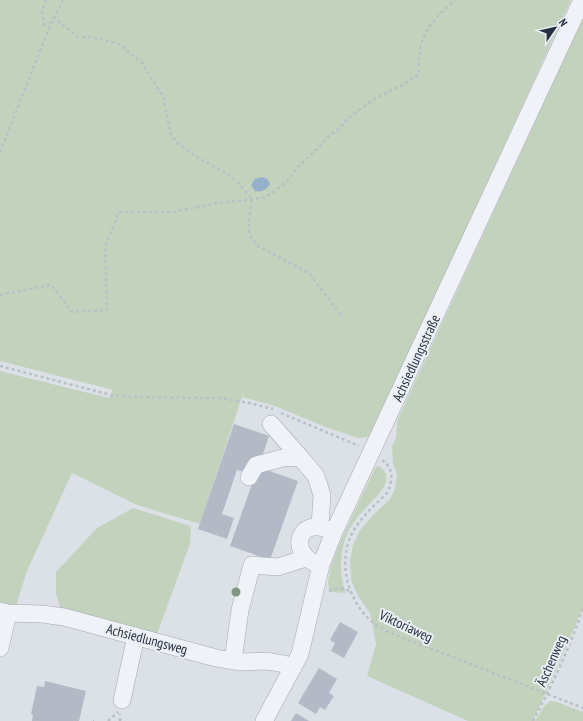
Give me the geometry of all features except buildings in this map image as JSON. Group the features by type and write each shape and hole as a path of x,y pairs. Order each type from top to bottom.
{"street":[{"name":"Achsiedlungsstraße","path":"264,721 300,654 311,604 314,561 327,529 582,0"},
{"path":"270,424 316,476 322,495 327,529 312,526 306,528 301,533 299,540 300,548 314,561"},
{"path":"249,477 256,465 283,458 300,457"},
{"path":"233,661 240,610 252,565 278,567 314,561"},
{"path":"0,648 4,612"},
{"name":"Achsiedlungsweg","path":"4,612 64,617 216,658 233,661 267,661 284,664 293,668"},
{"path":"121,706 136,636"}],"path":[{"path":"46,0 42,12 44,24 50,26"},
{"path":"0,152 50,26 63,0"},
{"path":"0,296 51,284 72,312 107,310 105,247 119,212 172,212 219,203 263,198 274,192 288,180 295,170 329,136 340,128 347,118 374,99 404,84 418,74 417,58 422,40 438,15 455,0"},
{"path":"54,18 78,37 92,37 119,44 142,63 163,97 171,135 179,144 195,156 226,173 238,183 252,199"},
{"path":"252,199 249,218 249,234 258,246 308,273 341,316"},
{"path":"0,366 111,394 134,397 219,398 250,403 273,410 359,446"},
{"name":"Viktoriaweg","path":"384,461 388,464 392,476 390,487 387,493 354,530 347,546 346,553 346,576 357,605 366,617 381,628 583,708"},
{"path":"326,591 344,588 351,592"},
{"name":"Äschenweg","path":"533,721 547,694 575,631 583,608"},
{"path":"108,721 121,706"}],"green space":[{"path":"0,0 571,0 369,437 358,438 323,426 275,406 242,397 200,524 137,505 72,473 27,571 16,606 0,603 0,371 109,398 113,390 0,361"},
{"path":"583,18 583,608 533,721 468,721 367,676 376,644 370,613 358,596 351,580 350,561 353,545 360,530 390,499 395,489 397,474 393,464 392,446 396,438 397,421"},
{"path":"378,466 384,470 386,475 385,485 353,523 346,537 342,553 341,569 343,585 346,593 329,592 328,581 331,566 341,540 375,468"},
{"path":"133,508 191,526 190,544 157,634 61,610 56,594 56,572 97,528"},
{"path":"550,701 557,702 583,712 583,721 535,721 544,706"}],"water":[{"path":"262,177 267,179 270,184 264,190 255,191 251,185 255,179"}]}
